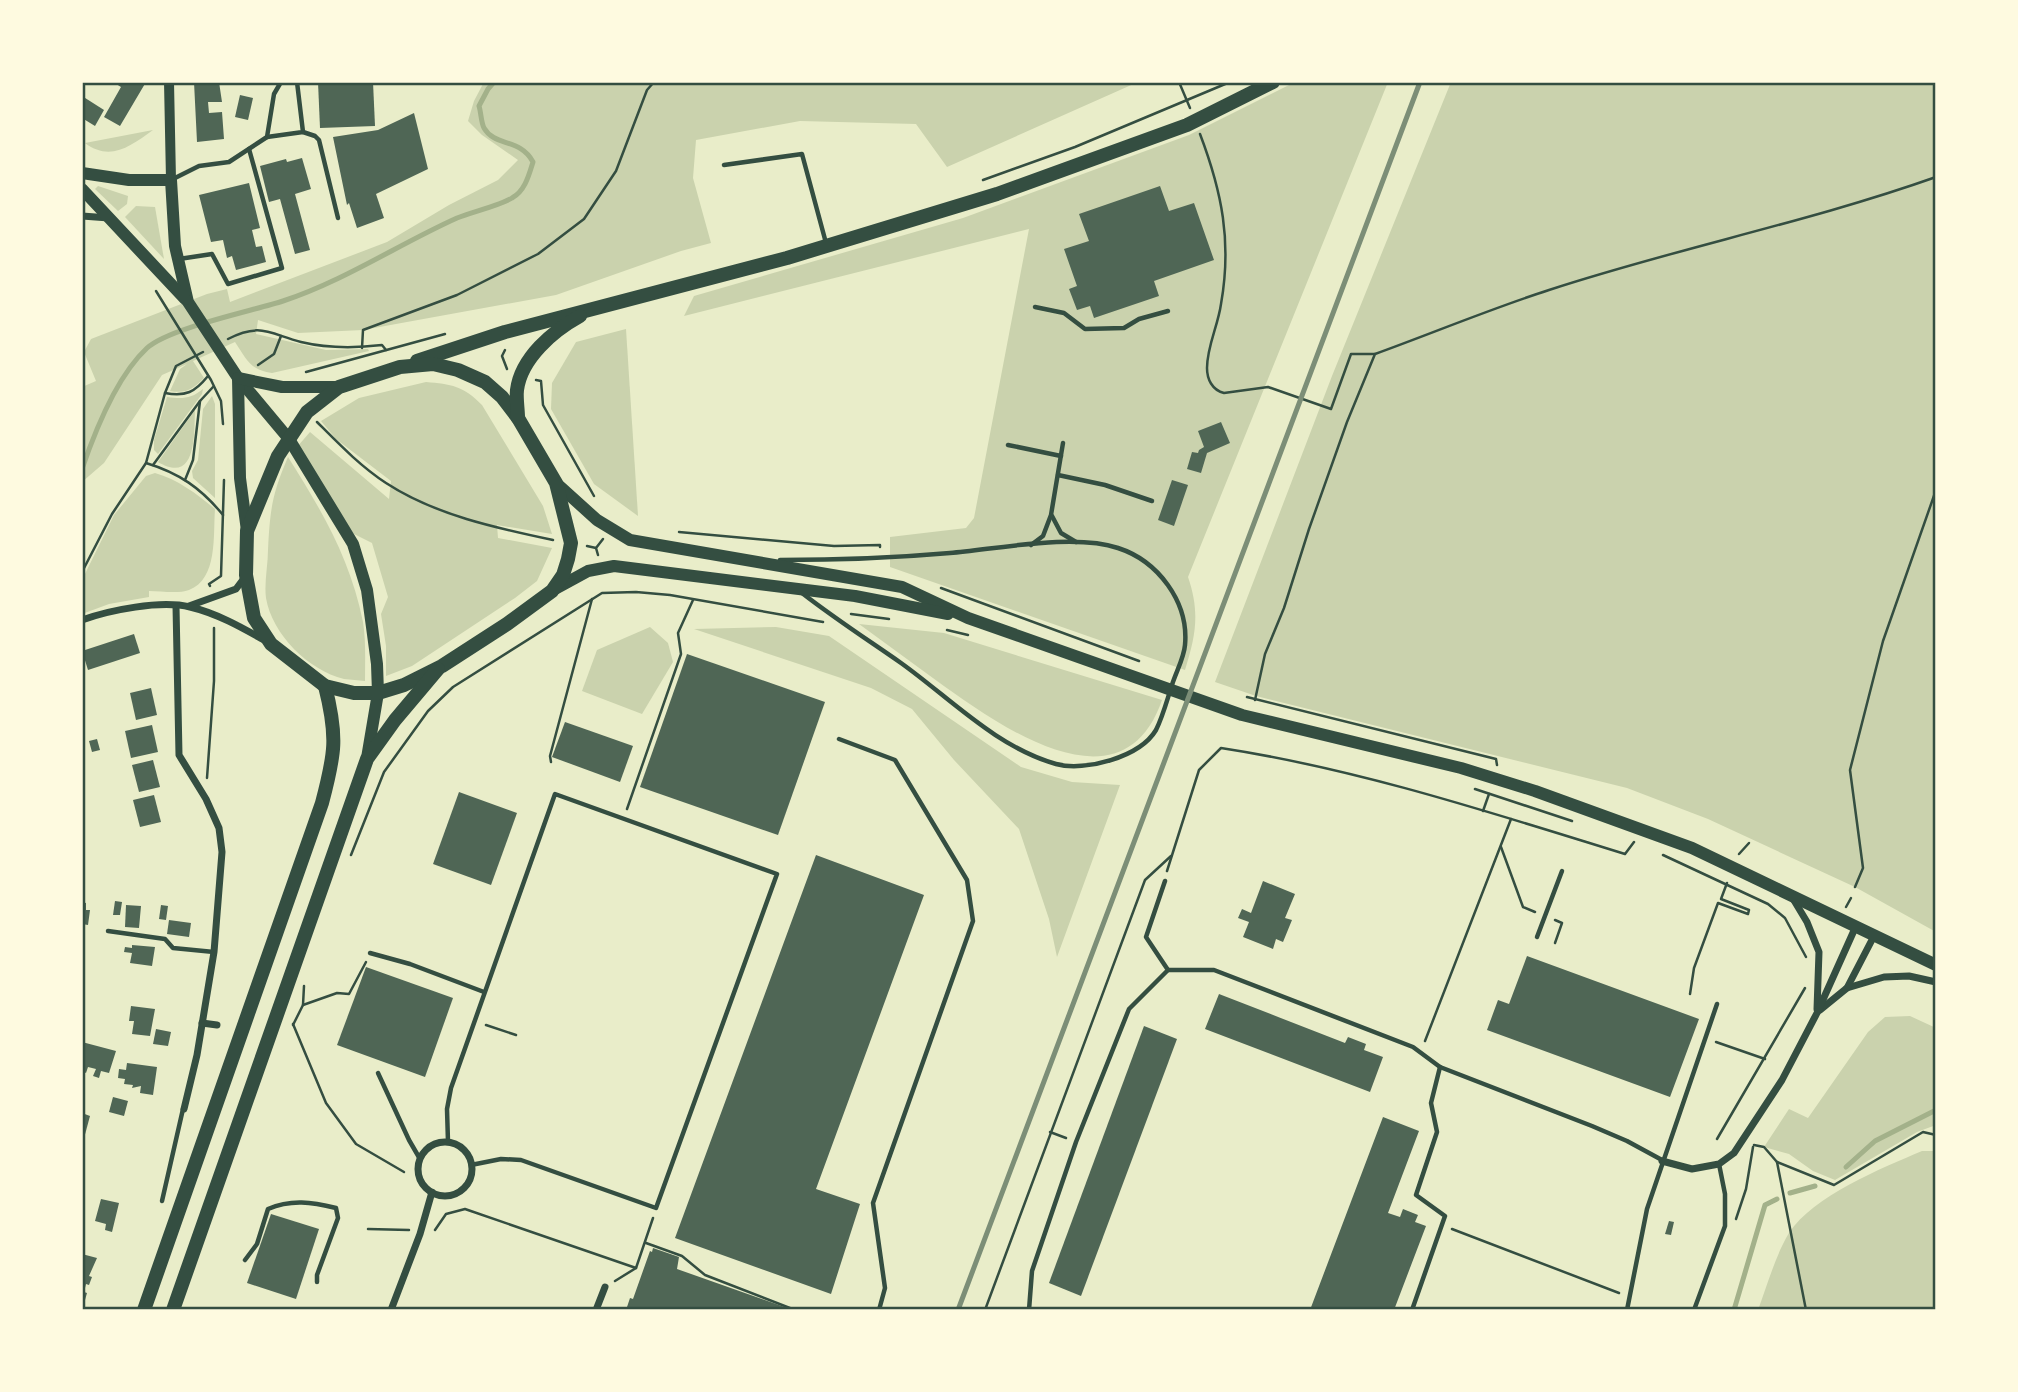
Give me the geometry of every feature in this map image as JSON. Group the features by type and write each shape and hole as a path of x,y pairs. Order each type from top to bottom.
{"main road":[{"path":"238,378 282,387 339,387 505,332 826,246 997,194 1187,125 1273,82"},
{"path":"82,173 128,180 171,180 172,221 188,302"},
{"path":"82,189 188,302 238,378 289,439 353,544 367,590 377,664 378,693 367,758 173,1310"},
{"path":"519,418 517,390 525,367 534,353 569,322 593,309"},
{"path":"400,367 433,364 458,370 485,382 519,418 556,483 571,543 568,559 552,591"},
{"path":"238,378 240,478 247,531 246,575 254,618 271,644 324,686 354,693 378,693 404,685 442,666 552,591 588,571 614,566 899,603 968,618"},
{"path":"247,531 278,456 307,412 339,387"},
{"path":"556,483 597,520 630,540 902,587 968,618 1242,715 1461,768 1640,828 1717,859 1936,965"},
{"path":"367,758 395,720 442,666"},
{"path":"144,1310 322,803 335,738 324,686"}],"street":[{"path":"169,82 171,180"},
{"path":"82,216 110,218"},
{"path":"188,607 236,589 246,575"},
{"path":"82,620 147,606 188,607 239,625 271,644"},
{"path":"177,606 178,755 206,799 219,828 222,852 214,952 184,1108"},
{"path":"1790,894 1807,922 1819,952 1817,1013"},
{"path":"1662,1161 1692,1169 1719,1164 1734,1153 1782,1080 1817,1013 1856,926"},
{"path":"1817,1013 1847,988 1875,934"},
{"path":"1847,988 1884,977 1909,976 1936,982"},
{"path":"202,1023 217,1025"},
{"path":"448,1142 464,1150 471,1165 468,1181 463,1188 448,1195 432,1192 426,1188 419,1174 420,1159 431,1146 448,1142"},
{"path":"391,1310 420,1234 432,1192"},
{"path":"596,1310 605,1287"}],"lane":[{"path":"267,137 274,94 281,82"},
{"path":"297,82 303,132"},
{"path":"171,180 199,166 229,162 267,137 303,132 319,140 338,218"},
{"path":"178,259 212,254 228,284 282,268 249,149"},
{"path":"724,165 802,154 826,246"},
{"path":"1035,307 1064,313 1085,329 1124,328 1139,319 1168,311"},
{"path":"1030,545 1043,536 1051,515 1063,443"},
{"path":"1008,445 1061,456"},
{"path":"1058,475 1105,485 1152,501"},
{"path":"1051,515 1061,533 1078,543"},
{"path":"748,561 886,559 1052,542 1115,547 1133,553 1164,580 1177,598 1185,621 1185,647 1155,732 1124,755 1090,766 1057,765 987,729 799,590"},
{"path":"839,739 895,760 967,880 973,922 873,1203 885,1288 880,1310"},
{"path":"448,1142 447,1109 451,1088 555,793 777,874 656,1208 511,1158 471,1165"},
{"path":"1537,937 1562,871"},
{"path":"1165,881 1146,937 1168,970"},
{"path":"108,931 164,939 173,948 214,952"},
{"path":"370,953 410,964 484,992"},
{"path":"1029,1310 1032,1271 1076,1142 1129,1009 1168,970 1214,970 1413,1047 1440,1067 1592,1126 1627,1141 1662,1161"},
{"path":"1627,1310 1640,1239 1662,1161 1717,1004"},
{"path":"1412,1310 1445,1216 1416,1195 1437,1132 1431,1103 1440,1067"},
{"path":"378,1073 403,1129 420,1159"},
{"path":"162,1201 184,1108"},
{"path":"1694,1310 1725,1226 1725,1194 1719,1164"},
{"path":"245,1260 257,1244 268,1209 284,1202 307,1202 336,1208 338,1218 317,1275 317,1282"}],"path":[{"path":"362,348 363,330 457,295 538,254 584,219 616,171 648,90 654,82"},
{"path":"1213,168 1223,211 1227,268 1221,309 1209,347 1208,380 1218,391 1224,393 1268,387 1331,409 1351,354 1375,354 1548,290 1871,200 1936,177"},
{"path":"163,303 214,386 221,401 223,431"},
{"path":"264,330 302,342 362,348 382,345 386,350 306,372"},
{"path":"258,365 274,354 281,335"},
{"path":"507,343 502,356 508,371"},
{"path":"1255,700 1265,654 1284,608 1347,422 1375,354"},
{"path":"82,572 112,514 146,463 164,393 176,366"},
{"path":"164,393 192,393 208,376"},
{"path":"541,381 543,405 597,502"},
{"path":"152,465 214,386"},
{"path":"185,480 193,460 200,401"},
{"path":"317,422 349,454 385,483 429,505 491,527 552,540"},
{"path":"146,463 185,480 205,494 223,515"},
{"path":"209,584 220,576 225,476"},
{"path":"1855,887 1863,868 1850,770 1883,641 1936,490"},
{"path":"675,532 834,546 880,545 880,550"},
{"path":"598,557 596,548 601,541"},
{"path":"581,544 596,548"},
{"path":"940,587 1139,661"},
{"path":"349,860 384,772 428,711 453,687 602,591 694,599 828,623"},
{"path":"551,762 552,745 592,599"},
{"path":"623,818 681,654 678,632 694,599"},
{"path":"841,613 893,619"},
{"path":"941,628 977,638"},
{"path":"206,799 215,632"},
{"path":"1247,697 1496,759"},
{"path":"1165,881 1199,770 1221,748 1283,757 1483,811 1625,854 1640,828"},
{"path":"1467,786 1574,822"},
{"path":"1483,811 1489,794"},
{"path":"1420,1052 1511,819"},
{"path":"1501,847 1523,907 1562,923 1555,943"},
{"path":"1657,852 1768,904 1785,918 1807,960"},
{"path":"985,1310 1145,880 1171,856"},
{"path":"1690,994 1694,968 1718,903 1748,914 1749,910 1721,898 1727,883"},
{"path":"303,1005 337,993 348,994 370,953"},
{"path":"304,982 303,1005 293,1025 326,1103 356,1144 404,1172"},
{"path":"1717,1139 1805,988"},
{"path":"473,1021 516,1035"},
{"path":"1707,1038 1765,1059"},
{"path":"1050,1132 1076,1142"},
{"path":"1754,1146 1764,1147 1777,1162 1834,1185 1923,1132 1936,1135"},
{"path":"1777,1162 1806,1310"},
{"path":"605,1287 636,1268 656,1208"},
{"path":"368,1230 407,1230 430,1238 446,1214 465,1209 636,1268"},
{"path":"1452,1230 1621,1293"},
{"path":"646,1243 682,1256 705,1275 795,1310"}],"green space":[{"path":"484,82 1138,82 947,167 916,124 800,121 696,140 693,178 711,243 556,295 363,330 298,333 258,320 256,334 326,350 369,351 272,373 254,367 235,342 193,361 204,378 189,390 170,391 180,369 187,364 162,375 104,463 82,482 82,387 96,381 84,352 91,339 207,294 227,289 230,302 387,242 498,180 518,160 482,135 468,121"},
{"path":"1295,82 1388,82 1188,577 1194,601 1195,624 1185,670 890,567 890,537 966,528 974,518 1029,229 684,316 694,296 963,218 1189,135"},
{"path":"1451,82 1936,82 1936,932 1855,887 1708,819 1627,788 1256,696 1215,682 1332,376"},
{"path":"153,130 120,150 103,151 85,143"},
{"path":"98,186 128,196 127,204 118,211 95,189"},
{"path":"136,206 155,207 164,259 125,217"},
{"path":"626,329 638,516 594,484 551,409 552,383 576,342"},
{"path":"426,382 457,387 482,405 543,506 552,534 497,525 498,538 552,548 537,581 515,598 412,666 386,676 386,646 381,614 388,597 372,543 354,534 337,512 297,447 310,432 389,499 391,481 336,439 321,421 359,398"},
{"path":"203,389 158,454 154,450 154,440 167,397 186,398"},
{"path":"212,396 215,404 215,498 193,478 192,471 198,460 203,409"},
{"path":"195,410 193,443 187,462 180,467 171,467 158,462"},
{"path":"288,457 323,516 351,577 363,622 365,681 344,679 317,668 284,637 270,611 265,586 271,513 278,482"},
{"path":"155,473 187,488 215,509 214,543 205,576 189,590 149,591 149,597 109,604 82,614 82,580 114,515 146,476"},
{"path":"859,624 944,633 1162,700 1143,734 1118,752 1089,756 1057,750 1024,736 962,699"},
{"path":"650,627 668,643 673,662 642,714 582,691 597,650"},
{"path":"776,627 829,636 1021,767 1072,782 1120,785 1057,957 1049,919 1019,829 954,760 912,709 871,688 694,629"},
{"path":"1910,1016 1936,1028 1936,1125 1917,1132 1835,1180 1813,1171 1789,1154 1764,1147 1789,1109 1808,1118 1868,1032 1885,1017"},
{"path":"1922,1151 1936,1151 1936,1310 1758,1310 1780,1251 1789,1233 1800,1220 1814,1207 1850,1184"}],"building":[{"path":"113,82 146,82 120,126 104,117 121,87"},
{"path":"194,82 219,82 222,102 208,102 209,113 222,112 224,139 197,142"},
{"path":"318,82 373,82 375,126 320,128"},
{"path":"240,95 253,98 248,120 235,117"},
{"path":"82,96 104,110 95,126 82,118"},
{"path":"414,113 428,169 376,194 384,218 357,228 349,203 347,205 333,137 378,130"},
{"path":"302,158 311,189 295,194 310,250 295,254 280,199 269,202 260,166"},
{"path":"249,183 260,228 252,230 256,247 262,246 266,262 236,270 232,256 227,258 223,240 211,242 199,195"},
{"path":"1160,186 1169,211 1194,203 1214,260 1154,281 1159,296 1094,318 1090,306 1077,310 1069,289 1077,286 1064,249 1089,241 1079,214"},
{"path":"1221,422 1230,443 1207,453 1201,473 1187,469 1192,452 1198,453 1204,447 1198,431"},
{"path":"1172,480 1188,485 1174,526 1158,520"},
{"path":"134,634 140,653 88,670 82,651"},
{"path":"687,654 825,702 778,835 640,787"},
{"path":"151,688 157,715 136,720 130,693"},
{"path":"565,722 633,746 620,782 552,757"},
{"path":"152,725 158,752 131,758 125,731"},
{"path":"97,739 100,750 92,752 89,741"},
{"path":"153,760 160,787 139,792 132,765"},
{"path":"459,792 517,813 491,885 433,864"},
{"path":"154,795 161,822 140,827 133,800"},
{"path":"816,855 924,895 816,1189 860,1204 831,1294 675,1238"},
{"path":"1263,881 1295,894 1285,918 1292,920 1283,942 1276,939 1273,949 1243,937 1249,922 1238,918 1242,909 1251,913"},
{"path":"115,901 122,902 120,915 113,915"},
{"path":"82,902 86,903 86,910 90,910 88,925 82,924"},
{"path":"126,905 141,906 139,928 125,927"},
{"path":"161,905 168,906 166,920 159,919"},
{"path":"169,920 191,923 189,937 167,934"},
{"path":"132,945 155,947 152,966 130,963 132,953 124,952 125,947 132,948"},
{"path":"1527,956 1699,1019 1670,1097 1487,1030 1498,1000 1509,1004"},
{"path":"366,967 453,998 425,1077 337,1045"},
{"path":"1219,994 1345,1043 1348,1037 1366,1044 1364,1050 1383,1057 1370,1092 1205,1029"},
{"path":"131,1006 155,1009 150,1036 132,1034 134,1021 129,1021"},
{"path":"1144,1026 1177,1039 1081,1296 1049,1283"},
{"path":"156,1029 171,1032 168,1046 153,1044"},
{"path":"82,1042 116,1051 109,1073 101,1071 99,1078 93,1076 96,1069 88,1067 86,1073 82,1071"},
{"path":"127,1063 157,1067 153,1095 140,1093 141,1086 132,1088 133,1085 124,1084 125,1079 118,1078 119,1069 126,1070"},
{"path":"113,1097 128,1101 124,1116 109,1112"},
{"path":"82,1113 90,1116 83,1142 82,1141"},
{"path":"1383,1117 1419,1131 1388,1213 1400,1217 1403,1209 1418,1215 1415,1222 1426,1226 1394,1310 1310,1310"},
{"path":"101,1199 119,1203 112,1232 105,1230 106,1224 95,1221"},
{"path":"271,1214 319,1229 296,1299 247,1283"},
{"path":"1669,1221 1674,1222 1671,1235 1665,1234"},
{"path":"653,1248 679,1257 677,1269 793,1310 626,1310"},
{"path":"82,1254 97,1258 89,1276 92,1277 89,1285 86,1284 84,1292 87,1293 83,1307"}],"waterway":[{"path":"82,469 117,388 136,359 158,341 192,327 306,293 457,218 507,201 516,195 526,182 533,162 521,149 494,138 484,128 479,106 494,82"},
{"path":"1846,1167 1875,1141 1936,1110"},
{"path":"1790,1193 1815,1186"},
{"path":"1734,1310 1765,1205 1777,1199"}],"railway":[{"path":"958,1310 1420,82"}]}
